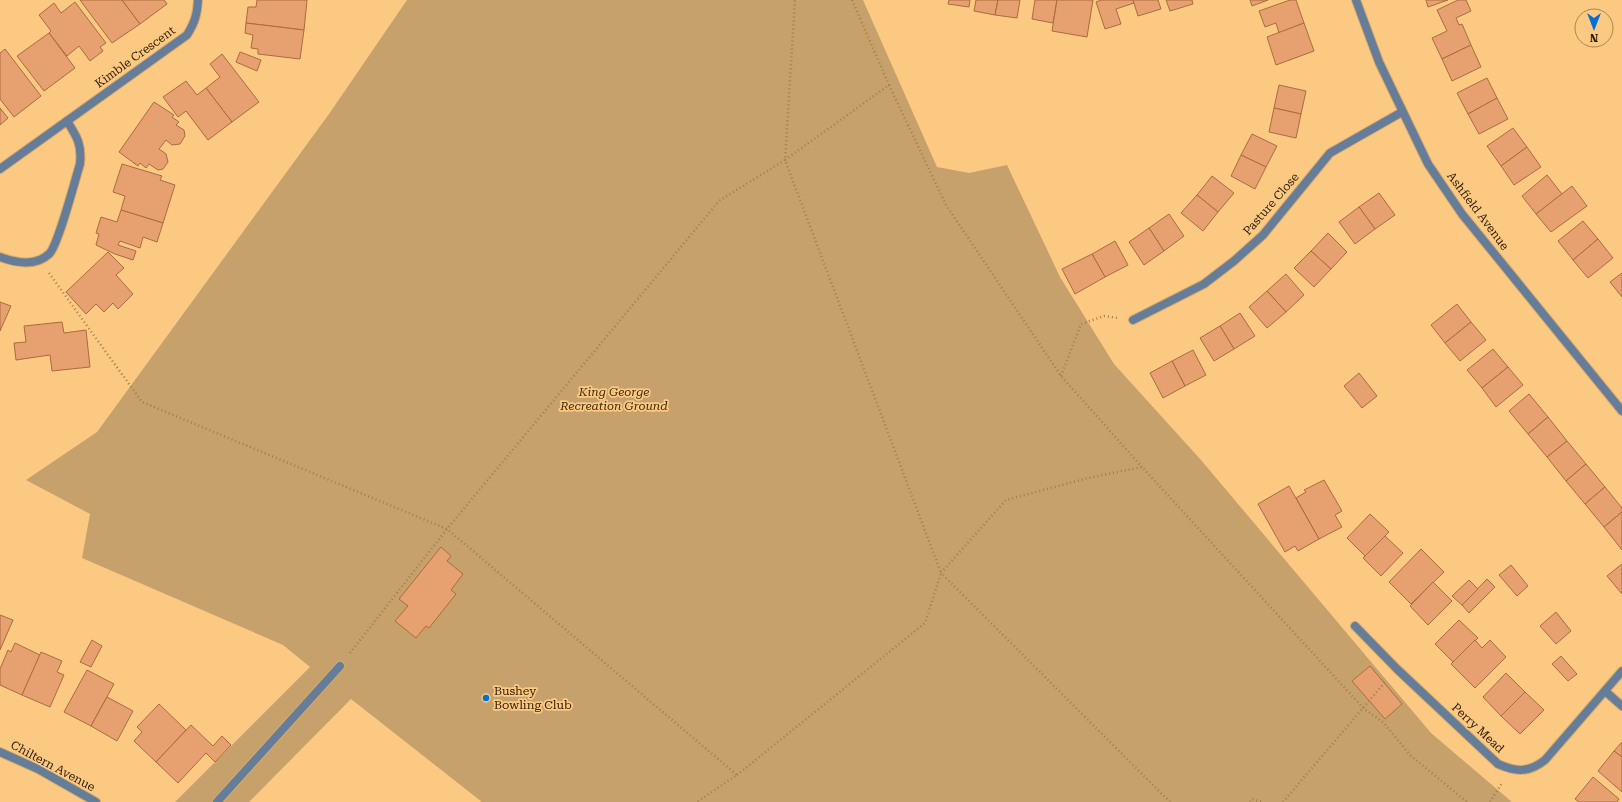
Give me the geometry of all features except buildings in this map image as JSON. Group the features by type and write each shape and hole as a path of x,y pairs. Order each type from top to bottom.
{"street":[{"name":"Kimble Crescent","path":"0,169 186,35 194,24 198,0"},
{"name":"Ashfield Avenue","path":"1356,0 1379,62 1428,164 1462,214 1622,411"},
{"name":"Pasture Close","path":"1133,320 1204,284 1234,261 1263,235 1330,153 1402,112"},
{"path":"0,257 14,262 29,263 40,260 50,254 56,240 80,164 80,143 67,121"},
{"name":"Perry Mead","path":"1355,626 1397,669 1498,764 1510,769 1528,770 1538,766 1545,760 1622,671"},
{"path":"216,802 340,666"},
{"path":"1605,691 1622,706"},
{"name":"Chiltern Avenue","path":"0,752 38,769 96,802"}],"path":[{"path":"795,0 785,160 941,574 1170,802"},
{"path":"852,0 889,85 946,205 1061,376 1142,467 1364,709 1383,722 1411,756 1467,802"},
{"path":"340,666 447,529 719,202 785,160 889,85"},
{"path":"40,260 142,402 447,529 737,775"},
{"path":"1061,376 1081,324 1104,316 1133,320"},
{"path":"697,802 737,775 925,622 941,574 1006,500 1088,478 1142,467"},
{"path":"1283,802 1397,669"},
{"path":"1490,802 1510,769"},
{"path":"1250,802 1252,799 1263,802"}],"green space":[{"name":"King George Recreation Ground","path":"407,0 863,0 937,167 969,173 1007,165 1060,277 1114,364 1201,460 1431,733 1512,802 482,802 351,699 249,802 175,802 310,667 283,645 82,558 90,514 26,480 97,432 329,114"}],"place":[{"name":"Bushey Bowling Club","path":"486,698"}]}
